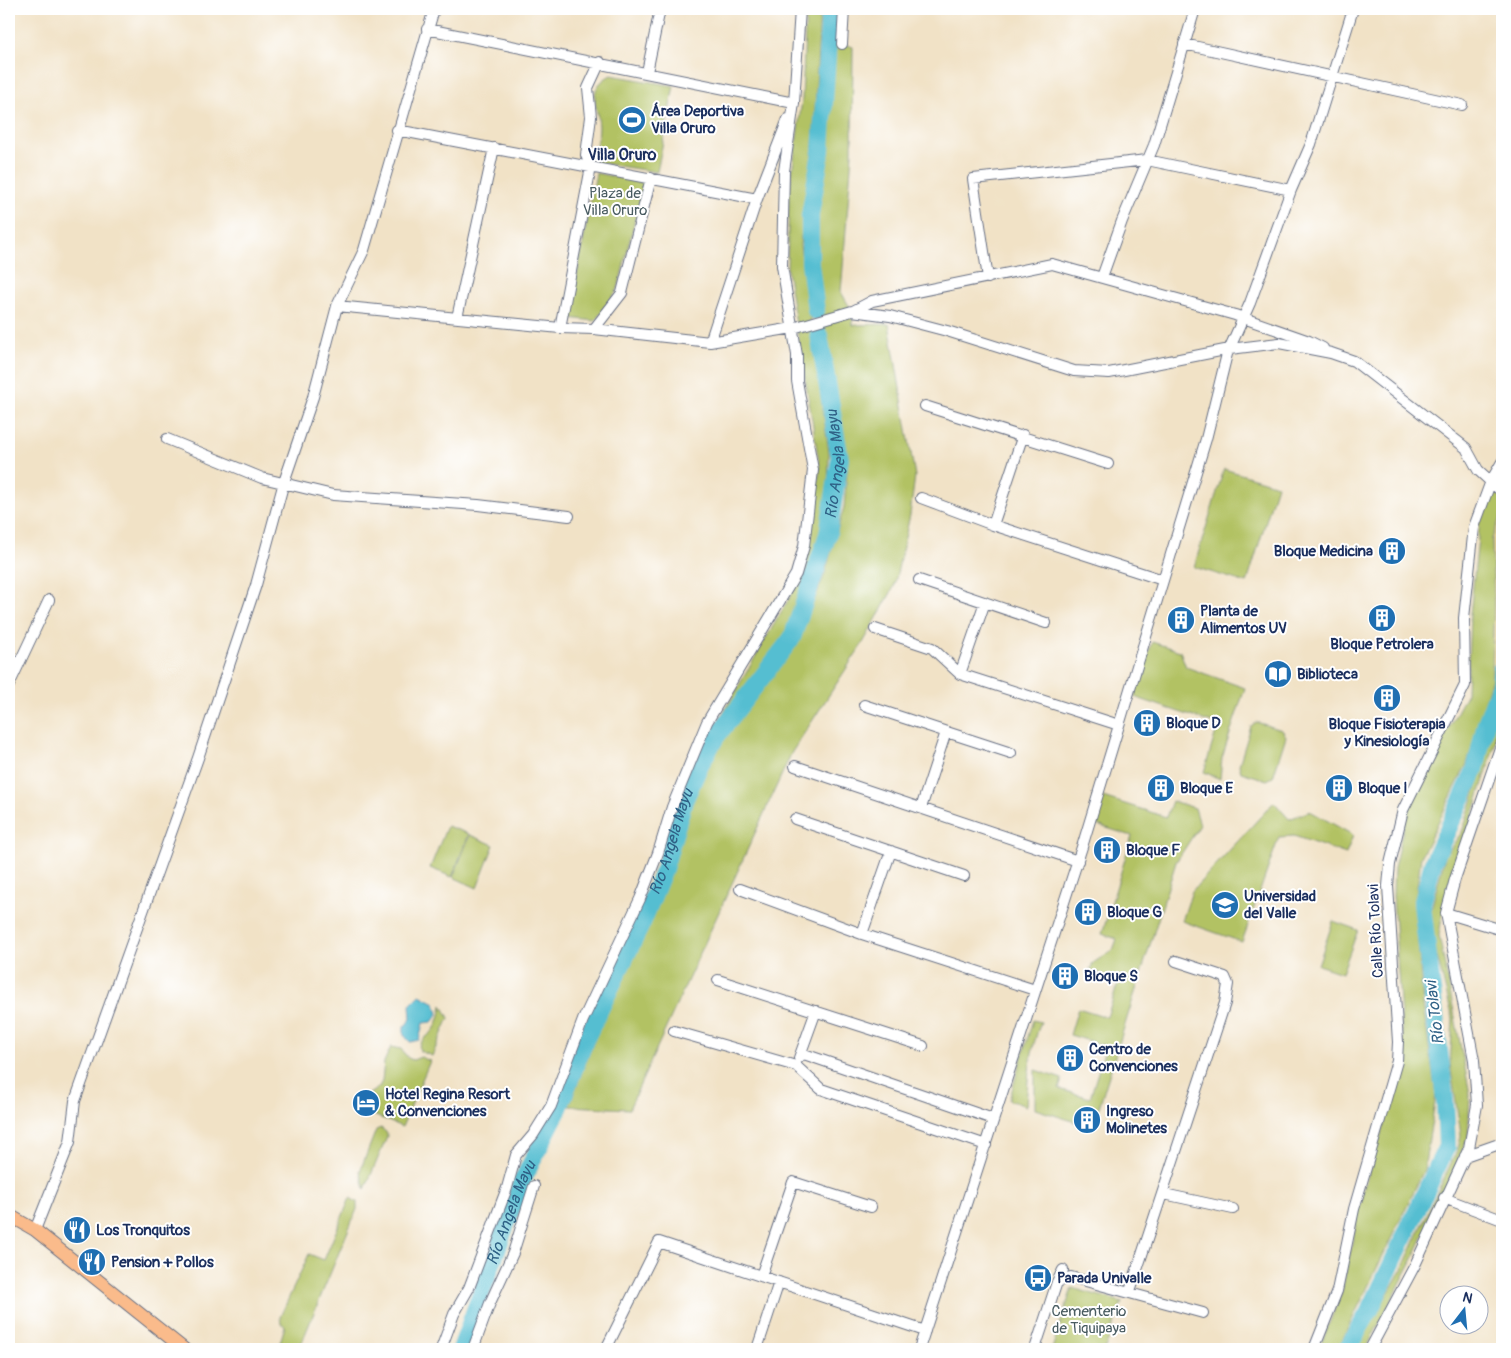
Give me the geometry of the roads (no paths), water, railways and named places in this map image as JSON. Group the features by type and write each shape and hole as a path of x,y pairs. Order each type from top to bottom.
{"main road":[{"path":"9,1215 35,1230 184,1349"}],"street":[{"path":"35,1230 70,1142 75,1101 198,758 256,585 284,482 313,397 337,306 364,250 397,130 434,9"},
{"path":"647,72 660,9"},
{"path":"441,1349 454,1314 469,1288 506,1188 516,1155 533,1135 551,1106 583,1020 640,899 658,853 672,808 707,722 796,574 804,546 813,470 797,380 793,328 782,266 784,171 794,103 800,9"},
{"path":"842,44 844,9"},
{"path":"1102,277 1147,160 1195,9"},
{"path":"919,1349 1078,861 1206,439 1230,349 1291,190 1311,144 1353,9"},
{"path":"427,29 600,62 794,103"},
{"path":"1184,44 1462,105"},
{"path":"560,328 591,167 586,155 591,117 588,88 600,62"},
{"path":"710,342 757,199 794,103"},
{"path":"397,130 757,199"},
{"path":"458,318 494,148"},
{"path":"988,278 973,179 1147,160 1291,190"},
{"path":"594,329 622,293 651,178"},
{"path":"337,306 560,328 594,329 710,342 793,328 852,311 872,301 1052,264 1243,318 1309,341 1331,353"},
{"path":"852,311 890,316 947,331 1074,371 1109,373 1230,349 1279,343 1331,353 1354,361 1445,429 1466,448 1478,470 1502,492"},
{"path":"925,406 1023,435 1108,464"},
{"path":"993,525 1023,435"},
{"path":"167,439 262,478 333,494 478,504 569,516"},
{"name":"Calle Río Tolavi","path":"1314,1349 1337,1291 1354,1208 1397,1061 1398,1042 1388,886 1390,864 1403,810 1465,685 1464,618 1474,527 1491,481 1502,462"},
{"path":"921,498 993,525 1163,580"},
{"path":"919,580 1046,623"},
{"path":"9,685 49,600"},
{"path":"960,674 984,602"},
{"path":"876,629 932,648 960,674 1119,725"},
{"path":"864,705 1010,753"},
{"path":"921,808 946,732"},
{"path":"1370,1349 1415,1265 1444,1198 1469,1148 1477,1105 1474,1060 1446,912 1455,879 1502,742"},
{"path":"795,766 1078,861"},
{"path":"795,820 964,876"},
{"path":"862,934 891,851"},
{"path":"740,889 862,934 1035,990"},
{"path":"1446,912 1502,930"},
{"path":"1130,1291 1216,1035 1228,984 1225,977 1176,961"},
{"path":"718,980 923,1046"},
{"path":"796,1066 816,1011"},
{"path":"674,1031 796,1066 821,1089 986,1145"},
{"path":"801,1054 994,1119"},
{"path":"1465,1156 1502,1143"},
{"path":"761,1276 792,1182 871,1207"},
{"path":"473,1349 490,1303 512,1253 534,1186"},
{"path":"1164,1194 1233,1209"},
{"path":"1444,1198 1502,1220"},
{"path":"606,1349 659,1242 925,1331"},
{"path":"1035,1349 1059,1268"},
{"path":"1056,1282 1071,1277 1130,1291 1203,1312"},
{"path":"757,1349 779,1282"}],"water":[{"path":"420,995 435,1003 438,1014 432,1022 423,1023 419,1040 410,1042 404,1035 404,1027 411,1019 410,1005"}],"waterway":[{"name":"Río Angela Mayu","path":"816,311 810,263 810,215 821,152 830,9"},
{"name":"Río Angela Mayu","path":"461,1349 521,1183 559,1108 585,1040 642,923 664,869 684,801 701,763 716,737 792,638 828,534 840,459 819,335"},
{"name":"Río Tolavi","path":"1347,1349 1370,1310 1447,1146 1445,1101 1422,904 1433,862 1475,770 1486,723 1500,685 1502,669"}],"place":[{"name":"Área Deportiva Villa Oruro","path":"632,120"},
{"name":"Bloque Medicina","path":"1392,551"},
{"name":"Bloque Petrolera","path":"1382,618"},
{"name":"Planta de Alimentos UV","path":"1181,620"},
{"name":"Biblioteca","path":"1278,674"},
{"name":"Bloque Fisioterapia y Kinesiología","path":"1387,698"},
{"name":"Bloque D","path":"1147,723"},
{"name":"Bloque E","path":"1161,788"},
{"name":"Bloque I","path":"1339,788"},
{"name":"Bloque F","path":"1107,850"},
{"name":"Universidad del Valle","path":"1225,905"},
{"name":"Bloque G","path":"1088,912"},
{"name":"Bloque S","path":"1065,976"},
{"name":"Centro de Convenciones","path":"1070,1058"},
{"name":"Hotel Regina Resort & Convenciones","path":"366,1103"},
{"name":"Ingreso Molinetes","path":"1087,1120"},
{"name":"Los Tronquitos","path":"77,1230"},
{"name":"Pension + Pollos","path":"92,1262"},
{"name":"Parada Univalle","path":"1038,1278"}],"district":[{"name":"Villa Oruro","path":"622,155"}],"park label":[{"name":"Plaza de Villa Oruro","path":"615,202"},
{"name":"Cementerio de Tiquipaya","path":"1089,1320"}]}
